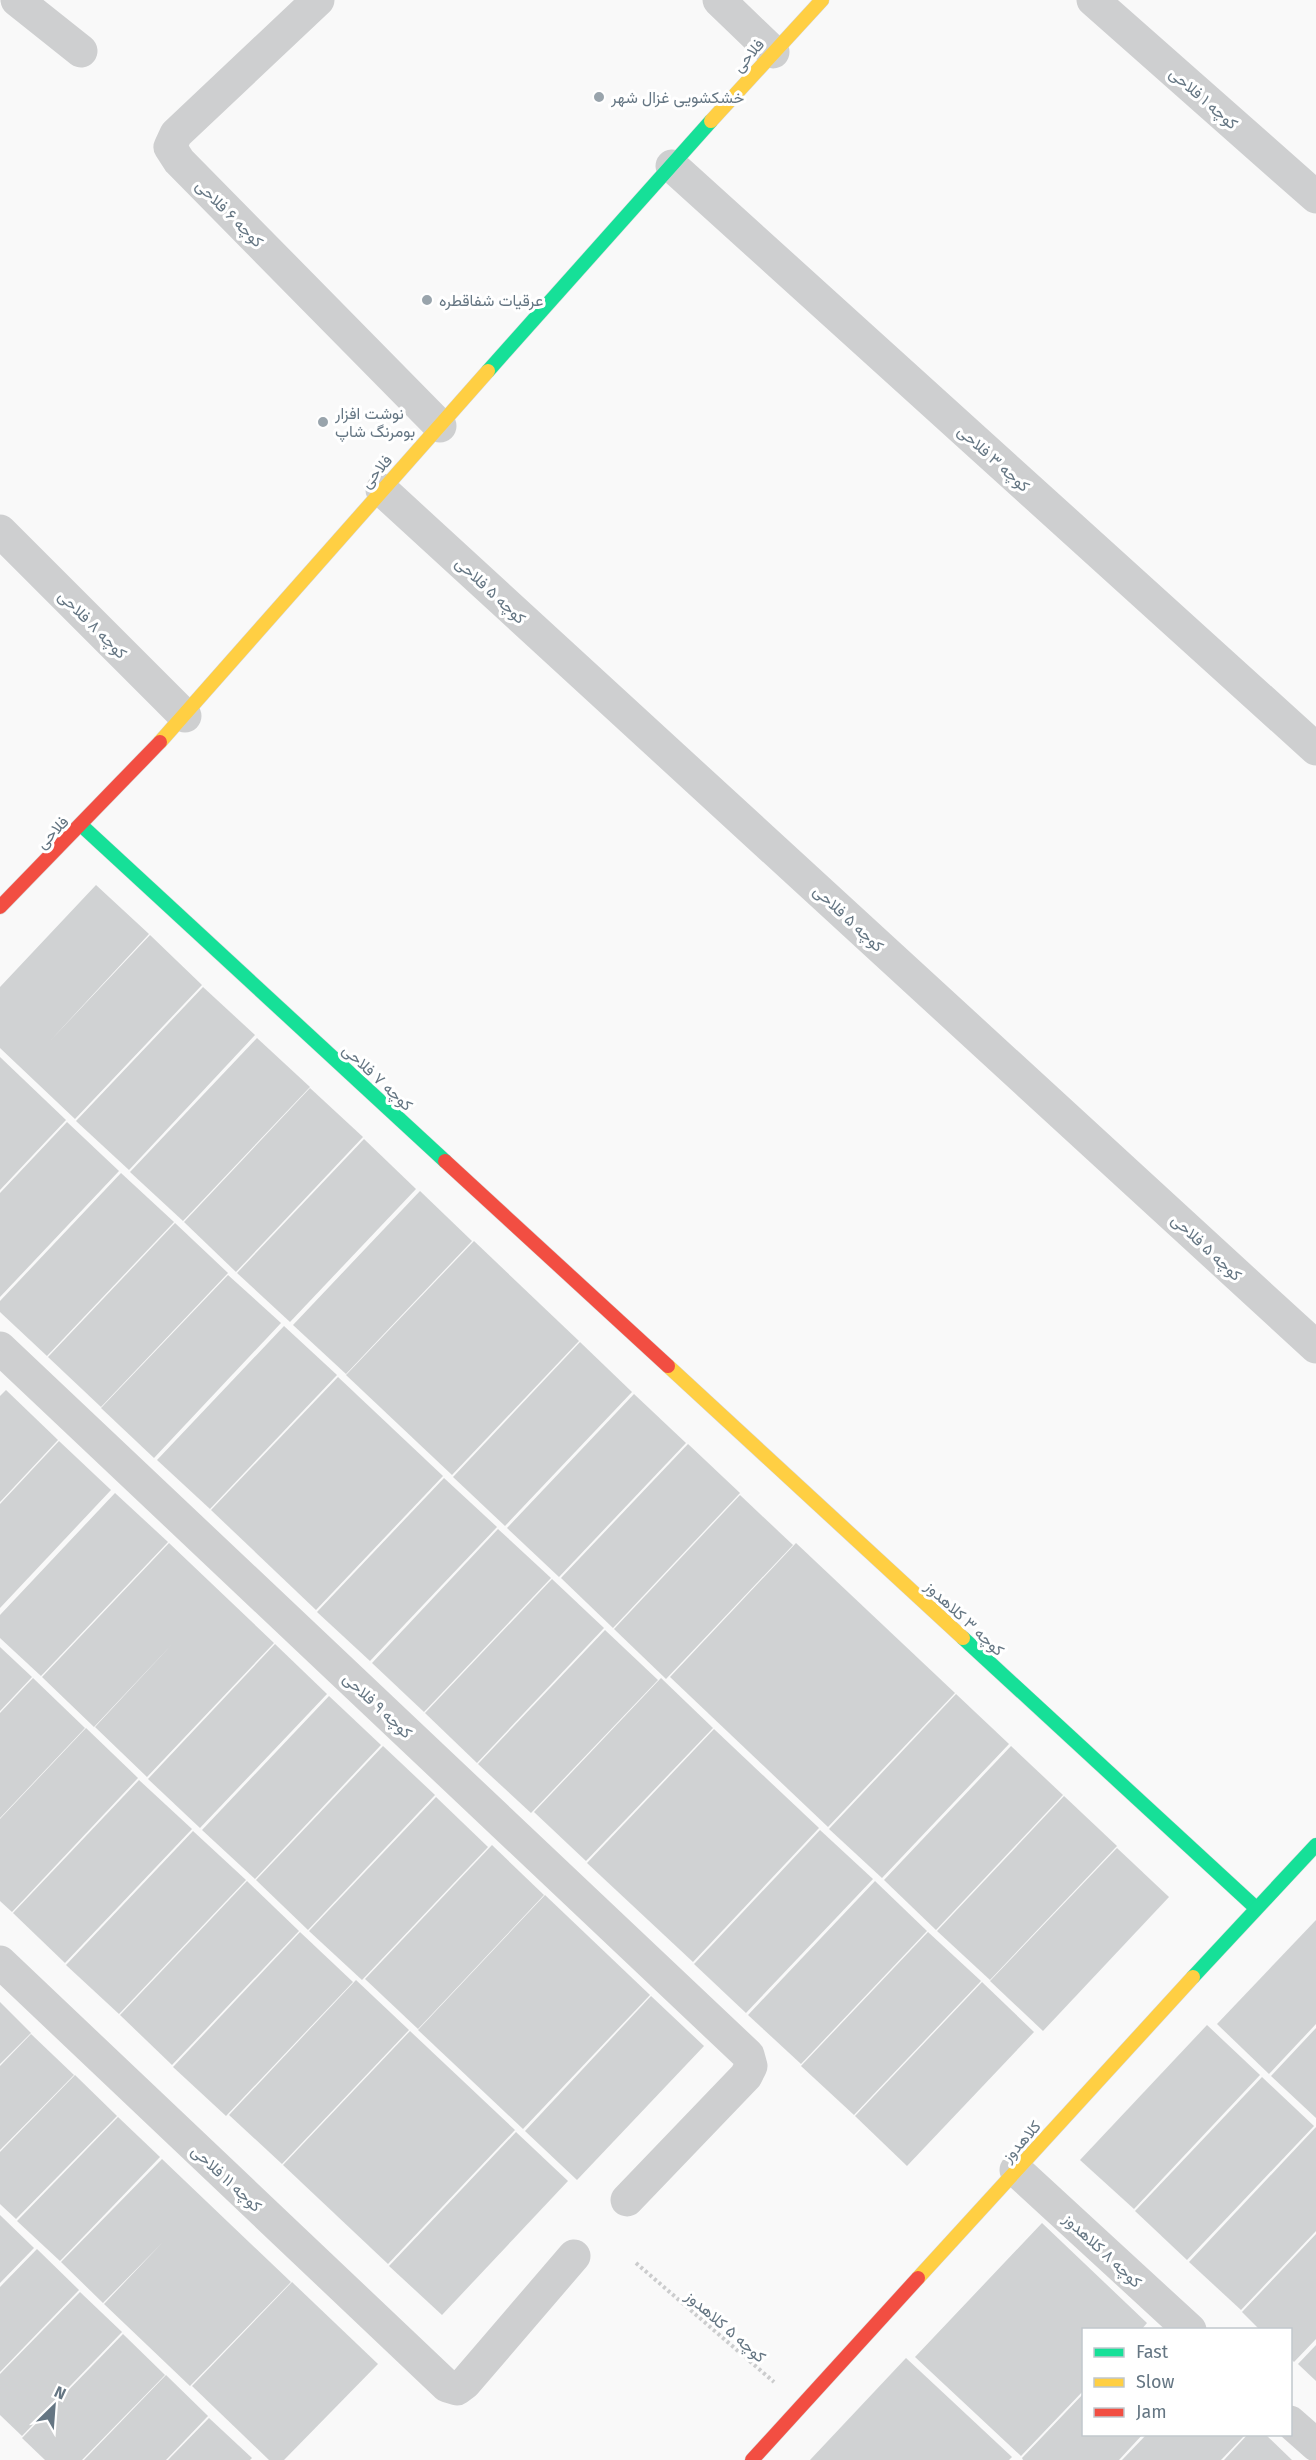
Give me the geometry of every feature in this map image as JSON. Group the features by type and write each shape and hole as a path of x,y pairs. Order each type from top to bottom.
{"street":[{"path":"18,0 81,51"},
{"name":"کوچه ۶ فلاحی","path":"318,0 176,134 170,147 179,161 440,426"},
{"path":"718,0 772,52"},
{"name":"فلاحی","path":"0,908 185,716 382,490 772,52 822,0"},
{"name":"کوچه ۱ فلاحی","path":"1093,0 1316,197"},
{"name":"کوچه ۳ فلاحی","path":"672,166 1316,749"},
{"name":"کوچه ۵ فلاحی","path":"382,490 1316,1347"},
{"name":"کوچه ۸ فلاحی","path":"0,531 185,716"},
{"name":"کوچه ۷ فلاحی","path":"81,825 652,1353"},
{"name":"کوچه ۹ فلاحی","path":"0,1348 748,2055 751,2066 746,2076 627,2200"},
{"name":"کوچه ۳ کلاهدوز","path":"652,1353 1256,1908"},
{"name":"کلاهدوز","path":"752,2460 1256,1908 1315,1850"},
{"name":"کوچه ۱۱ فلاحی","path":"0,1962 447,2386 457,2389 465,2383 574,2256"},
{"name":"کوچه ۸ کلاهدوز","path":"1016,2170 1188,2328"},
{"path":"1292,2424 1316,2445"}],"path":[{"name":"کوچه ۵ کلاهدوز","path":"636,2263 801,2406"}],"building":[{"path":"96,885 149,934 50,1041 150,935 202,985 75,1119 0,1048 0,987"},
{"path":"203,987 255,1035 129,1170 76,1121"},
{"path":"257,1038 310,1087 183,1221 130,1172"},
{"path":"0,1057 66,1120 0,1190"},
{"path":"310,1088 363,1137 236,1272 184,1222"},
{"path":"67,1122 119,1171 0,1297 0,1193"},
{"path":"364,1139 416,1189 290,1322 237,1273"},
{"path":"121,1173 174,1222 47,1356 0,1312 0,1301"},
{"path":"420,1191 472,1241 346,1374 293,1325"},
{"path":"175,1223 228,1273 101,1407 48,1357"},
{"path":"474,1241 579,1341 452,1475 346,1375"},
{"path":"228,1275 281,1323 154,1458 101,1408"},
{"path":"284,1326 337,1375 210,1509 157,1460"},
{"path":"580,1342 632,1392 505,1526 453,1477"},
{"path":"338,1377 443,1476 316,1610 211,1510"},
{"path":"6,1390 58,1440 0,1502 0,1396"},
{"path":"634,1394 686,1443 559,1577 507,1528"},
{"path":"59,1441 111,1490 0,1608 0,1504"},
{"path":"688,1444 740,1493 613,1628 561,1578"},
{"path":"444,1478 497,1527 370,1661 317,1612"},
{"path":"115,1493 168,1542 41,1676 0,1638 0,1615"},
{"path":"740,1495 793,1545 666,1679 614,1629"},
{"path":"498,1529 551,1578 424,1712 372,1663"},
{"path":"169,1543 274,1643 147,1777 95,1727 175,1641 94,1727 42,1677"},
{"path":"796,1543 955,1693 828,1827 670,1677"},
{"path":"552,1579 604,1628 477,1763 425,1713"},
{"path":"605,1630 658,1680 531,1813 478,1764"},
{"path":"275,1644 327,1694 200,1828 148,1779"},
{"path":"0,1647 32,1677 0,1711"},
{"path":"33,1678 85,1728 0,1818 0,1713"},
{"path":"661,1678 713,1728 586,1861 534,1812"},
{"path":"956,1694 1009,1744 882,1878 829,1829"},
{"path":"329,1696 381,1745 255,1879 202,1830"},
{"path":"86,1728 138,1778 12,1912 0,1901 0,1819"},
{"path":"714,1729 819,1828 693,1962 587,1863"},
{"path":"383,1746 435,1795 308,1930 256,1880"},
{"path":"1011,1746 1063,1795 936,1930 884,1880"},
{"path":"139,1780 192,1829 65,1963 13,1913"},
{"path":"1064,1796 1117,1846 990,1980 937,1931"},
{"path":"436,1797 488,1847 362,1980 309,1931"},
{"path":"820,1830 873,1879 746,2013 694,1964"},
{"path":"193,1831 246,1880 119,2014 66,1965"},
{"path":"492,1845 544,1895 418,2029 365,1979"},
{"path":"1117,1848 1169,1897 1043,2031 990,1981"},
{"path":"247,1881 299,1931 172,2065 120,2015"},
{"path":"875,1881 927,1931 801,2064 748,2015"},
{"path":"545,1895 650,1995 523,2129 418,2030"},
{"path":"1316,1920 1316,2024 1269,2074 1217,2024"},
{"path":"300,1932 353,1982 226,2116 173,2067"},
{"path":"928,1932 981,1981 854,2115 801,2066"},
{"path":"356,1980 409,2030 282,2164 229,2115"},
{"path":"982,1982 1034,2032 907,2166 855,2116"},
{"path":"651,1996 704,2046 577,2180 525,2131"},
{"path":"0,2002 31,2033 0,2064"},
{"path":"1207,2025 1260,2075 1134,2209 1080,2160"},
{"path":"1316,2028 1316,2118 1271,2076"},
{"path":"410,2031 515,2130 388,2264 283,2165"},
{"path":"31,2034 74,2075 0,2150 0,2066"},
{"path":"75,2075 117,2116 16,2219 0,2204 0,2152"},
{"path":"1262,2077 1314,2126 1187,2260 1135,2211"},
{"path":"118,2117 160,2157 60,2261 17,2221"},
{"path":"1316,2127 1316,2231 1241,2310 1189,2262"},
{"path":"516,2132 568,2181 442,2315 389,2266"},
{"path":"162,2159 291,2282 190,2386 104,2304 163,2242 103,2303 61,2262"},
{"path":"0,2215 34,2248 0,2283"},
{"path":"1042,2223 1147,2323 1143,2328 1082,2328 1082,2392 1021,2456 915,2357"},
{"path":"1316,2234 1316,2339 1294,2362 1292,2360 1292,2328 1258,2328 1242,2312"},
{"path":"37,2249 79,2290 0,2372 0,2287"},
{"path":"292,2282 378,2364 284,2460 269,2460 192,2386"},
{"path":"80,2292 122,2332 22,2436 0,2415 0,2374"},
{"path":"123,2334 165,2375 82,2460 45,2460 22,2438"},
{"path":"1316,2345 1316,2381 1298,2364"},
{"path":"906,2358 1012,2457 1009,2460 810,2460"},
{"path":"166,2375 208,2416 166,2460 84,2460"},
{"path":"1082,2395 1082,2436 1141,2436 1119,2460 1023,2460 1022,2458"},
{"path":"209,2418 252,2458 250,2460 168,2460"},
{"path":"1145,2436 1244,2436 1221,2460 1122,2460"},
{"path":"1246,2436 1267,2436 1292,2460 1224,2460"}],"traffic: fast":[{"path":"488,371 711,121"},
{"path":"81,825 445,1161"},
{"path":"963,1638 1256,1908"},
{"path":"1193,1977 1316,1845"}],"traffic: slow":[{"path":"711,121 822,0"},
{"path":"160,742 488,371"},
{"path":"668,1366 963,1638"},
{"path":"918,2278 1193,1977"}],"traffic: jam":[{"path":"0,907 160,742"},
{"path":"445,1161 668,1366"},
{"path":"752,2460 918,2278"}],"place":[{"name":"خشکشویی غزال شهر","path":"599,97"},
{"name":"عرقیات شفاقطره","path":"427,300"},
{"name":"نوشت افزار بومرنگ شاپ","path":"323,422"}]}
